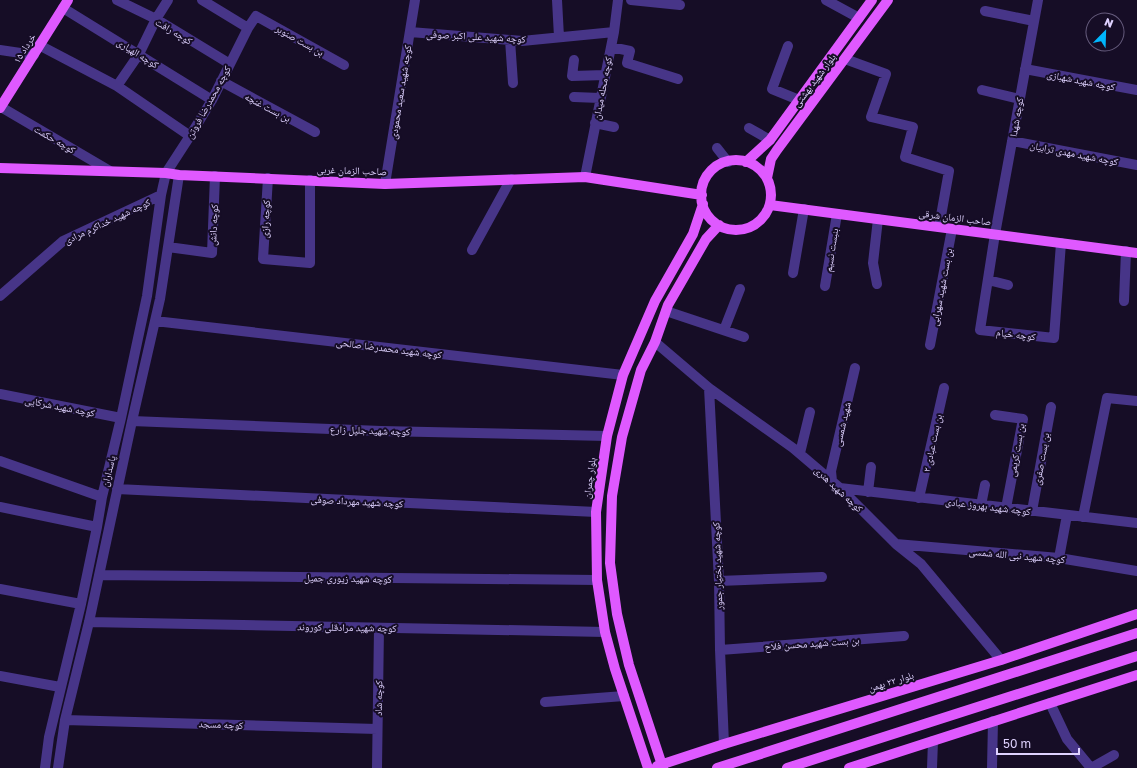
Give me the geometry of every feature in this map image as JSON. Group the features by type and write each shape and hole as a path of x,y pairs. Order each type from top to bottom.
{"main road":[{"name":"بلوار شهید بهشتی","path":"767,178 772,159 777,150 888,0"},
{"name":"بلوار شهید بهشتی","path":"746,162 770,140 870,1"},
{"name":"۱۵ خرداد","path":"0,108 66,4"},
{"path":"737,160 746,162 754,165 767,178 771,191 770,205 761,220 745,229 736,230 727,229 719,225 709,216 702,199 703,186 706,178 712,170 719,165 737,160"},
{"name":"صاحب الزمان غربی","path":"0,168 166,173 179,175 385,184 585,176 702,199"},
{"name":"بلوار چمران","path":"649,768 615,669 605,632 597,580 596,512 607,436 623,375 655,301 693,234 702,199"},
{"name":"صاحب الزمان شرقی","path":"770,205 1137,253"},
{"path":"662,766 629,665 617,614 610,563 612,496 622,437 641,370 655,342 668,305 706,239 719,225"},
{"name":"بلوار ۲۲ بهمن","path":"649,768 662,766 724,744 1001,660 1137,614"},
{"path":"717,768 1137,633"},
{"path":"787,768 1137,656"},
{"path":"849,768 1137,675"}],"street":[{"name":"کوچه رافت","path":"117,0 156,19 230,64"},
{"path":"117,86 139,54 156,19 168,0"},
{"path":"202,0 248,28"},
{"name":"کوچه شهید سعید محمودی","path":"385,184 415,0"},
{"path":"556,0 559,37"},
{"name":"کوچه محله میدان","path":"585,176 614,32 618,0"},
{"path":"631,0 680,5"},
{"path":"826,0 859,18"},
{"name":"کوچه شهدا","path":"995,234 1038,0"},
{"name":"کوچه الهیاری","path":"66,4 139,54 212,100"},
{"path":"985,11 1034,22"},
{"name":"کوچه محمدرضا فروتن","path":"166,173 212,100 248,28 256,16"},
{"name":"بن بست صنوبر","path":"256,16 344,65"},
{"name":"کوچه شهید علی اکبر صوفی","path":"410,32 510,40 614,32"},
{"path":"510,40 513,83"},
{"path":"40,45 117,86 190,136"},
{"path":"788,46 772,89 799,100"},
{"path":"611,47 630,51 627,63 678,80"},
{"path":"0,50 34,55"},
{"path":"844,59 886,74 871,117 913,128 905,157 949,171 939,227"},
{"path":"574,60 572,76 605,75"},
{"name":"کوچه شهید شهبازی","path":"1025,69 1137,90"},
{"name":"بن بست غنچه","path":"221,81 315,132"},
{"path":"982,90 1020,99"},
{"path":"574,97 600,98"},
{"name":"کوچه حکمت","path":"0,108 110,171"},
{"path":"596,123 614,127"},
{"path":"749,128 770,140"},
{"name":"کوچه شهید مهدی ترابیان","path":"1012,141 1137,165"},
{"path":"716,148 728,162"},
{"name":"پاسداران","path":"46,768 49,737 81,604 102,497 121,418 147,296 161,195 166,173"},
{"name":"پاسداران","path":"58,768 65,720 89,622 160,298 179,175"},
{"name":"کوچه دانش","path":"168,247 212,253 215,176"},
{"name":"کوچه رازی","path":"268,178 263,259 310,263 310,180"},
{"path":"472,250 511,179"},
{"name":"کوچه شهید خداکرم مرادی","path":"0,296 63,241 161,195"},
{"path":"793,273 804,209"},
{"name":"بنبست نسیم","path":"826,286 837,214"},
{"path":"877,284 873,263 878,219"},
{"name":"بن بست شهید سهرابی","path":"930,345 952,229"},
{"name":"کوچه خیام","path":"995,234 980,330 1054,338 1061,243"},
{"path":"1124,302 1126,251"},
{"path":"988,280 1008,285"},
{"path":"724,330 740,289"},
{"path":"666,312 744,337"},
{"name":"کوچه شهید محمدرضا صالحی","path":"155,321 623,375"},
{"name":"کوچه شهید هنری","path":"655,342 709,388 800,453 840,488 896,544 921,564 1001,660"},
{"name":"شهید شمسی","path":"832,481 831,472 855,368"},
{"name":"کوچه شهید بختیار جمور","path":"709,388 719,582 724,744"},
{"name":"بن بست عبادی ۲","path":"919,498 944,388"},
{"name":"کوچه شهید شرکایی","path":"0,394 121,418"},
{"path":"1083,517 1107,398 1137,401"},
{"name":"بن بست صفری","path":"1032,511 1051,407"},
{"path":"800,453 810,412"},
{"name":"بن بست کریمی","path":"995,415 1023,419 1006,508"},
{"name":"کوچه شهید جلیل زارع","path":"132,421 381,431 607,436"},
{"path":"0,461 102,497"},
{"path":"868,492 870,468"},
{"path":"981,505 985,485"},
{"name":"کوچه شهید بهروز عبادی","path":"840,488 1137,523"},
{"name":"کوچه شهید مهرداد صوفی","path":"117,489 596,512"},
{"path":"0,507 97,527"},
{"path":"1059,558 1067,515"},
{"name":"کوچه شهید نبی الله شمسی","path":"896,544 1059,558 1137,571"},
{"name":"کوچه شهید زیوری جمیل","path":"99,575 597,580"},
{"path":"719,582 822,577"},
{"path":"0,589 81,604"},
{"name":"کوچه شهید مرادقلی کوروند","path":"89,622 605,632"},
{"name":"کوچه شاد","path":"377,768 379,628"},
{"name":"بن بست شهید محسن فلاح","path":"720,650 904,636"},
{"path":"0,676 60,687"},
{"path":"545,702 624,696"},
{"path":"1050,703 1067,739 1091,768 1114,756"},
{"name":"کوچه مسجد","path":"65,720 377,729"},
{"path":"992,768 993,722"},
{"path":"932,768 933,741"}]}
